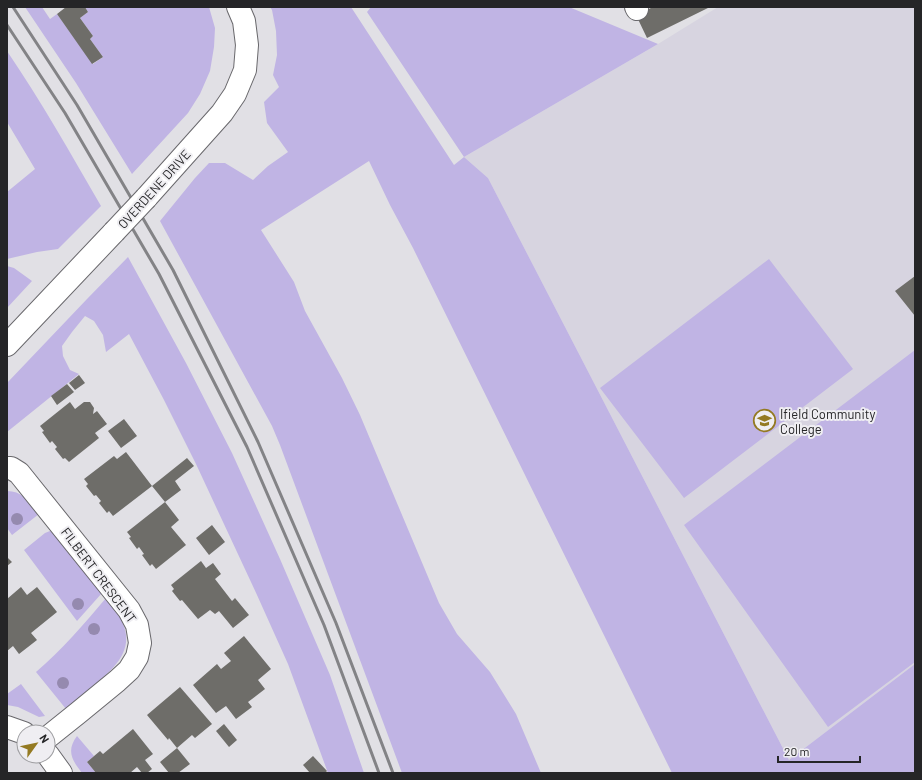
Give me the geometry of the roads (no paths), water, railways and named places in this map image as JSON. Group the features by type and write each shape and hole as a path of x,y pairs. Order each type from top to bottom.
{"street":[{"name":"OVERDENE DRIVE","path":"7,345 146,198 222,113 235,94 244,70 247,45 244,22 238,7"},
{"name":"FILBERT CRESCENT","path":"7,468 11,468 19,473 129,610 137,625 140,643 137,656 129,670 56,731"},
{"path":"54,764 61,773"}],"railway":[{"path":"13,7 77,105 173,270 258,442 336,623 393,773"},
{"path":"7,25 65,113 159,274 247,447 324,625 379,773"}],"place":[{"name":"Ifield Community College","path":"764,421"}]}
